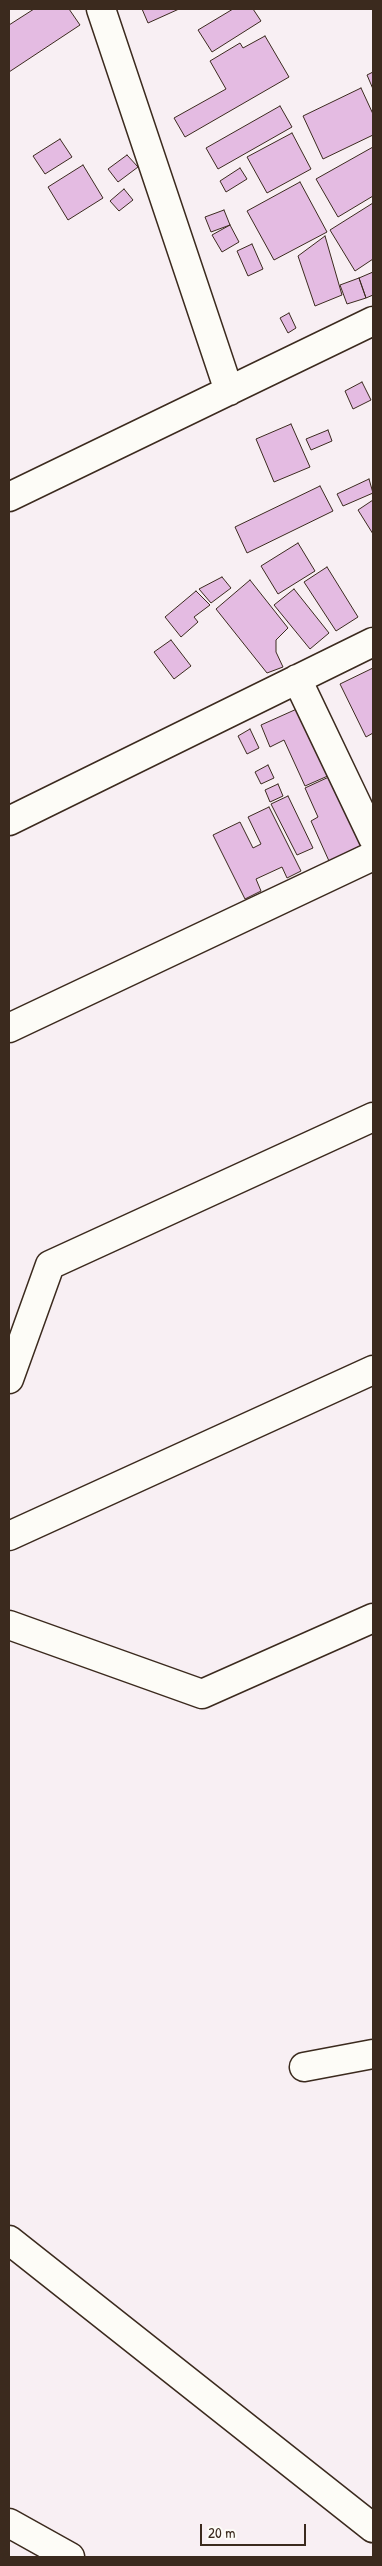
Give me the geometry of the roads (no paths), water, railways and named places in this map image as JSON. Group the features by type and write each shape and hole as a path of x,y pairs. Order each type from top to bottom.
{"street":[{"path":"102,9 229,391"},
{"path":"9,497 373,321"},
{"path":"9,821 373,642"},
{"path":"297,679 373,838"},
{"path":"9,1028 373,856"},
{"path":"9,1379 50,1265 373,1117"},
{"path":"9,1536 373,1370"},
{"path":"9,1625 202,1694 373,1618"},
{"path":"304,2067 373,2054"},
{"path":"9,2240 373,2528"},
{"path":"9,2522 70,2557"}]}
